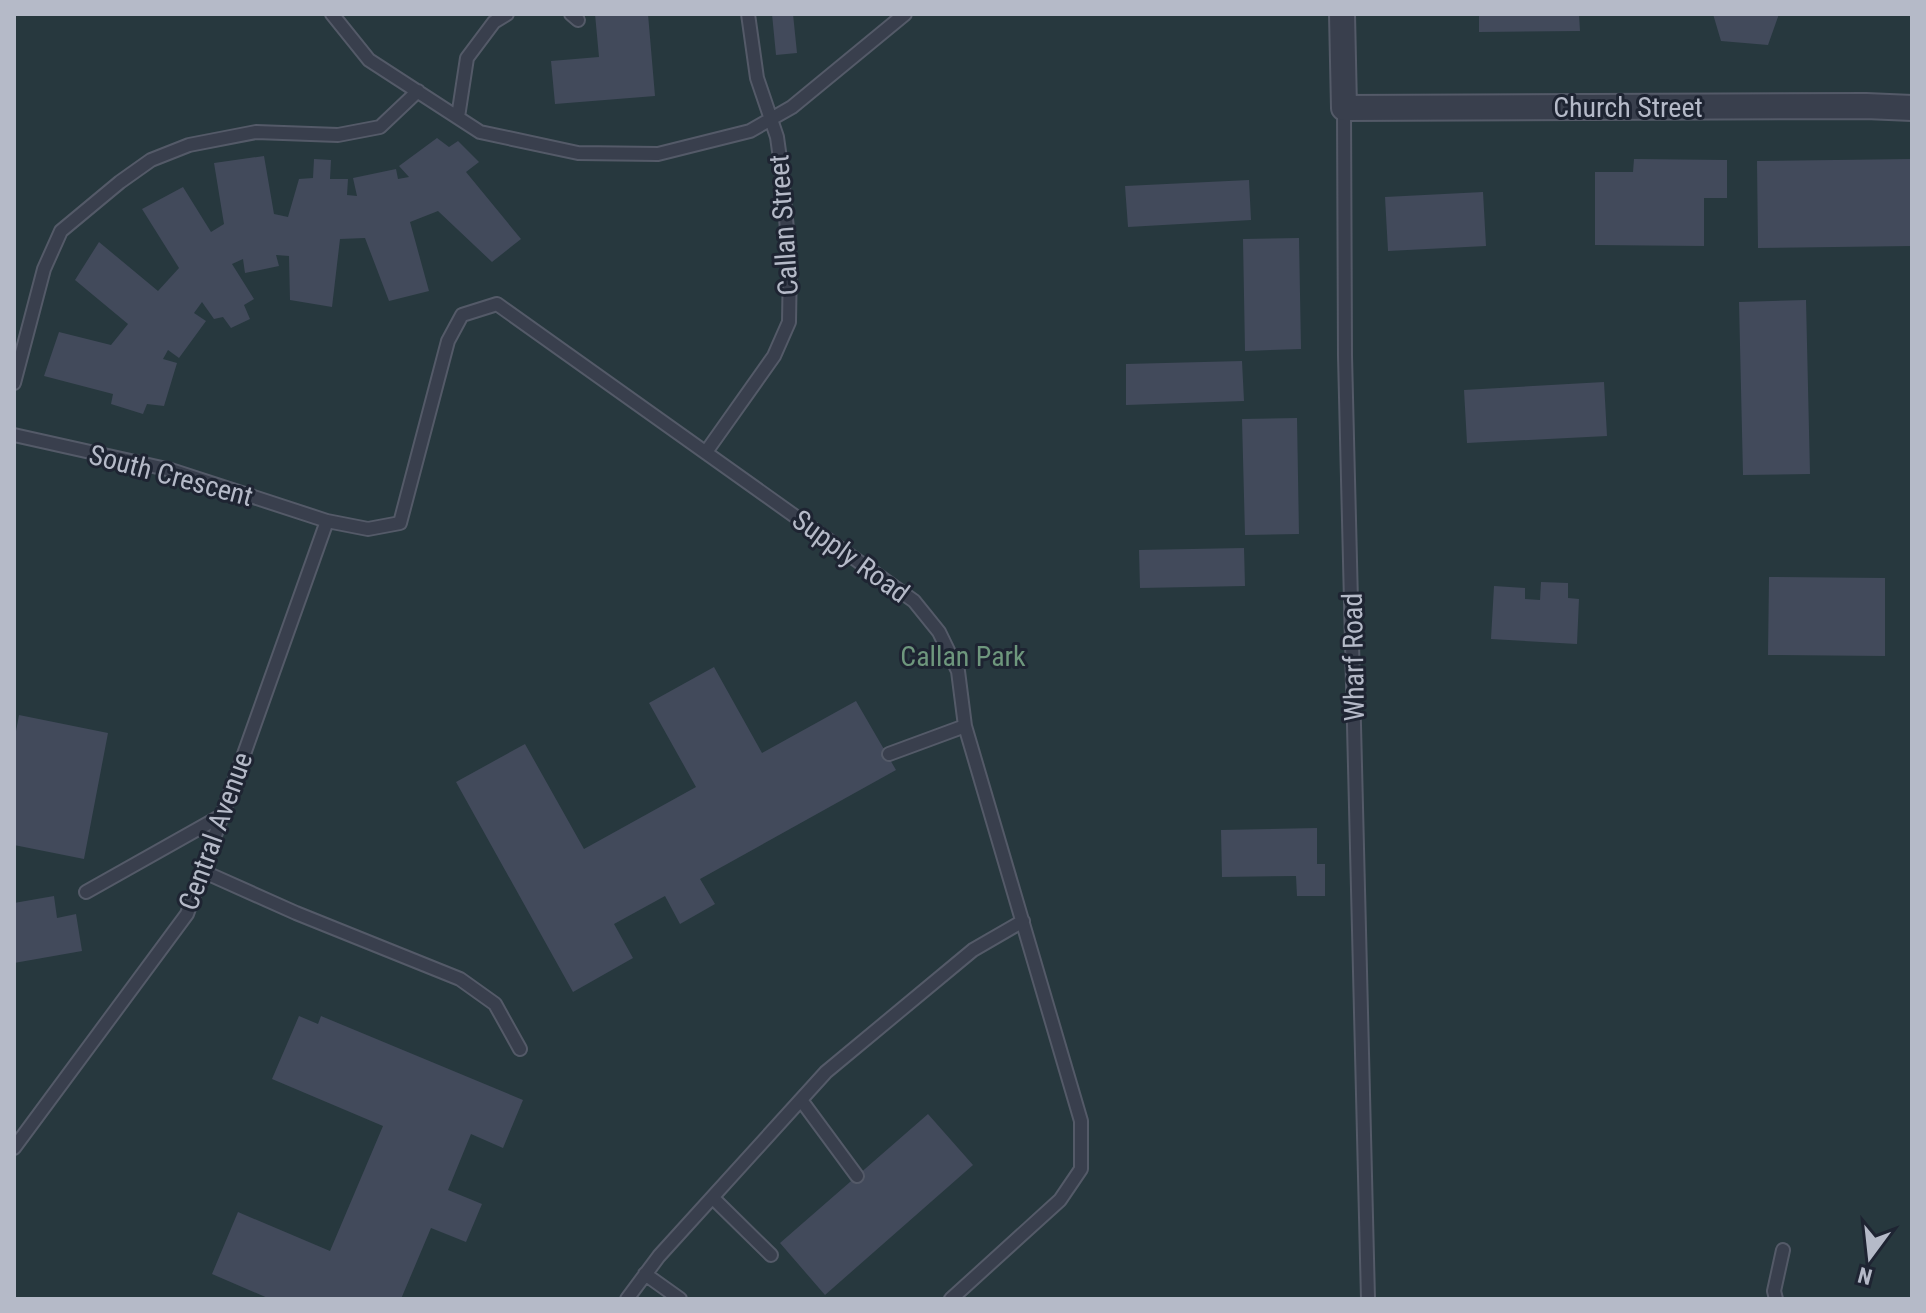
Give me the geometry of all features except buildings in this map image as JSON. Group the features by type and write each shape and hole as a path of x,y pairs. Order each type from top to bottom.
{"street":[{"name":"Wharf Road","path":"1342,14 1344,108"},
{"name":"Church Street","path":"1344,108 1912,108"}],"lane":[{"path":"332,14 369,60 480,132 578,153 658,154 750,131 792,107 905,14"},
{"path":"458,117 467,58 494,22 507,14"},
{"name":"Callan Street","path":"706,452 774,356 789,322 790,261 783,182 777,137 757,78 748,14"},
{"path":"14,383 44,269 61,231 141,167 189,145 256,132 338,135 380,127 418,91"},
{"name":"Wharf Road","path":"1344,108 1345,356 1368,1299"},
{"name":"Supply Road","path":"327,521 368,529 400,523 448,341 462,315 497,304 914,601 939,632 958,671 965,726 1081,1121 1081,1169 1060,1200 951,1299"},
{"name":"South Crescent","path":"14,435 171,470 327,521"},
{"name":"Central Avenue","path":"14,1148 187,914 327,521"},
{"path":"889,754 965,726"},
{"path":"86,892 221,816"},
{"path":"202,871 296,913 460,979 495,1004 520,1049"},
{"path":"627,1299 659,1256 826,1072 973,950 1023,921"},
{"path":"801,1100 857,1176"},
{"path":"713,1198 771,1255"},
{"path":"1776,1299 1774,1291 1783,1250"},
{"path":"645,1274 680,1299"}],"green space":[{"name":"Callan Park","path":"14,14 1912,14 1912,1299 14,1299"}]}
